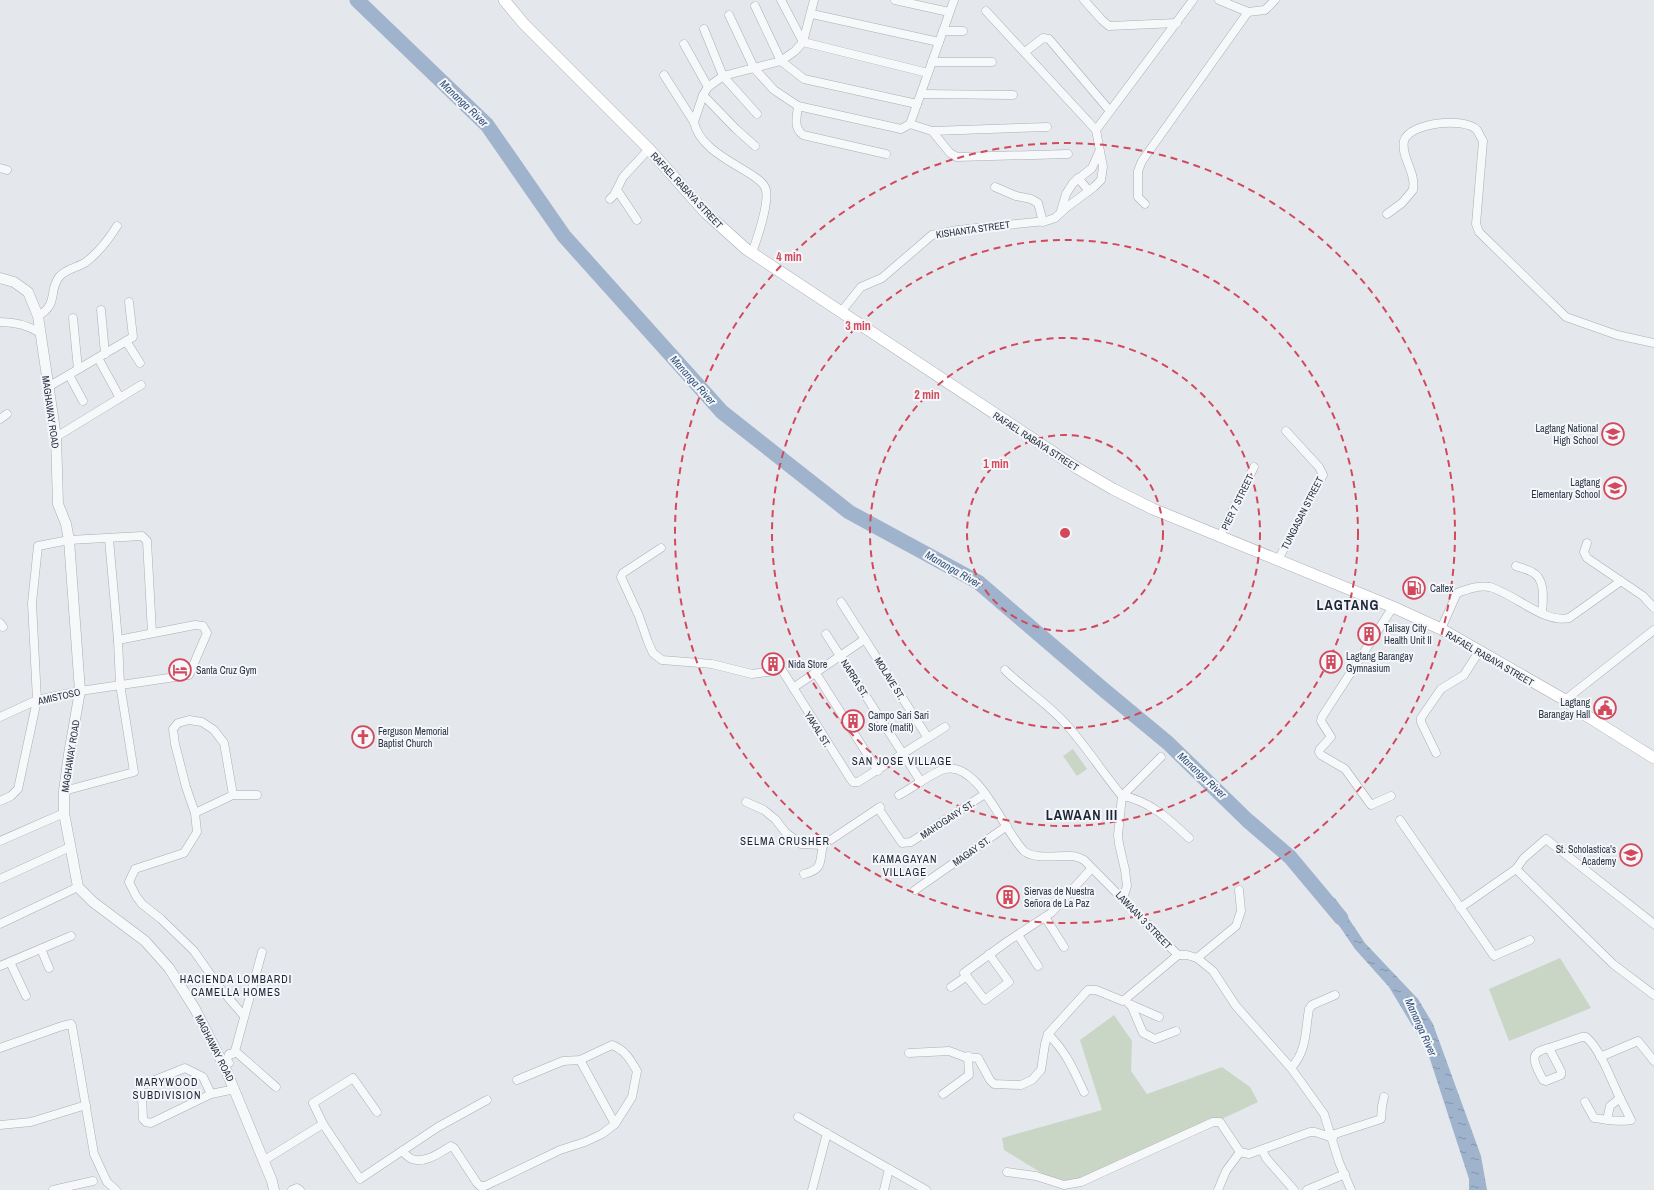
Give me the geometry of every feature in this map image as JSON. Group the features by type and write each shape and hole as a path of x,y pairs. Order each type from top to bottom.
{"main road":[{"name":"RAFAEL RABAYA STREET","path":"504,0 524,24 649,149 706,213 752,253 1077,468 1113,489 1153,509 1393,607 1441,629 1565,700 1584,714 1654,758"}],"street":[{"path":"781,0 803,42 928,73"},
{"path":"694,122 703,95 708,87 722,76 781,61 796,51 803,42 812,14 814,0"},
{"path":"895,0 949,12"},
{"path":"729,15 754,68 774,90 798,106 901,130 910,124 954,0"},
{"path":"1084,0 1110,29 1177,22"},
{"path":"1096,130 1193,0"},
{"path":"1219,0 1248,12 1265,10 1275,0"},
{"path":"755,6 781,61 804,79 917,104"},
{"path":"986,10 1096,130 1099,152 1092,168 1076,181 1066,194 1061,212"},
{"path":"1145,204 1138,197 1138,171 1142,161 1248,12"},
{"path":"812,14 939,42"},
{"path":"704,29 722,76 757,114"},
{"path":"943,31 963,31"},
{"path":"1025,52 1042,38 1049,39 1110,111"},
{"path":"684,44 708,87"},
{"path":"932,62 992,62"},
{"path":"664,75 694,122 696,131 701,140 718,154 761,182 766,190 765,205 752,253"},
{"path":"921,94 1013,95"},
{"path":"703,95 755,146"},
{"path":"798,106 796,126 798,131 803,135 886,154"},
{"path":"1388,214 1402,203 1413,190 1412,174 1403,147 1405,139 1416,128 1428,125 1464,123 1477,130 1483,141 1476,224 1479,232 1566,317 1617,335 1654,343"},
{"path":"910,124 932,131 1047,127"},
{"path":"932,131 950,153 957,157 1068,154"},
{"path":"610,199 617,190 623,177 649,149"},
{"name":"KISHANTA STREET","path":"841,312 860,287 882,278 932,235 958,230 1043,222 1055,218 1101,180 1103,172 1099,152"},
{"path":"1076,181 1086,193"},
{"path":"995,188 1016,196 1031,199 1038,203 1043,222"},
{"path":"617,190 637,220"},
{"path":"38,316 46,311 51,302 56,282 60,275 86,262 100,249 117,226"},
{"name":"MAGHAWAY ROAD","path":"0,278 14,282 28,292 38,316 56,437 58,504 66,524 69,540 80,691 64,791 64,813 78,887 93,902 145,941 169,968 195,1009 227,1066 274,1190"},
{"path":"48,387 133,337 129,302"},
{"path":"101,310 101,356 120,398"},
{"path":"73,318 78,370"},
{"path":"0,322 14,322 33,328 40,333"},
{"path":"126,341 140,363"},
{"path":"69,375 83,401"},
{"path":"56,437 141,385"},
{"path":"0,419 7,414"},
{"name":"TUNGASAN STREET","path":"1278,560 1323,475 1319,467 1286,431"},
{"name":"PIER 7 STREET","path":"1220,536 1254,467"},
{"path":"0,800 11,796 18,789 38,700 32,603 37,549 42,545 69,540 142,536 147,541 152,633 118,640"},
{"path":"64,791 134,772 120,684 118,640 108,539"},
{"path":"1587,543 1584,552 1587,558 1643,596 1654,608"},
{"name":"YAKAL ST.","path":"661,548 623,573 621,577 654,653 662,660 712,664 752,674 782,670 853,782 858,782 878,771"},
{"path":"1516,566 1533,572 1539,579 1543,591 1542,613"},
{"path":"1441,629 1457,593 1474,587 1491,587 1516,598 1555,619 1569,618 1621,581"},
{"name":"MOLAVE ST.","path":"841,602 928,738"},
{"path":"1391,796 1371,805 1345,769 1321,755 1320,750 1331,737 1322,721 1322,716 1393,607"},
{"name":"AMISTOSO","path":"0,717 38,700 120,684 190,675 207,633 203,626 152,633"},
{"path":"1565,700 1654,631"},
{"name":"NARRA ST.","path":"826,634 921,782"},
{"path":"793,688 865,639"},
{"path":"1436,753 1421,722 1421,718 1441,689 1464,675 1480,650"},
{"path":"1006,670 1015,680 1038,698 1064,723 1122,796 1130,797 1166,816 1189,838"},
{"path":"815,672 878,771 945,727"},
{"path":"233,794 224,743 214,730 202,722 189,720 178,723 173,728 175,744 186,787 195,813 197,832 184,854 135,869 130,882 136,896 142,904 161,919 194,951 220,988 244,1016"},
{"path":"1123,898 1127,886 1125,870 1118,844 1122,796 1161,757"},
{"name":"LAWAAN 3 STREET","path":"921,782 944,769 956,769 962,771 969,776 985,794 1025,852 1039,856 1074,856 1084,860 1091,869 1123,898 1178,955 1188,955 1197,958"},
{"path":"899,796 921,782"},
{"path":"195,813 233,794 257,794"},
{"name":"MAHOGANY ST.","path":"823,845 879,808 902,843 911,842 985,794"},
{"path":"746,802 764,810 775,819 786,833 801,844 823,845 820,866 815,871 804,874"},
{"path":"0,840 64,813"},
{"path":"1400,820 1494,956 1530,940"},
{"name":"MAGAY ST.","path":"914,890 1007,826"},
{"path":"1460,908 1516,869 1524,858 1546,839 1654,924"},
{"path":"0,879 70,847"},
{"path":"990,954 1009,982 985,1000 964,973 990,954 1045,917 1068,895 1091,869"},
{"path":"1516,869 1613,964 1654,995"},
{"path":"0,924 78,887"},
{"path":"1239,890 1241,911 1236,926 1197,958 1213,972 1236,1006 1291,1068 1324,1114 1339,1162 1351,1190"},
{"path":"1045,917 1064,946"},
{"path":"1018,935 1038,966"},
{"path":"0,966 71,936"},
{"path":"41,949 49,968"},
{"path":"227,1066 229,1054 234,1052 262,952"},
{"path":"1127,1003 1178,955"},
{"path":"10,962 26,996"},
{"path":"951,987 967,976"},
{"path":"909,1054 949,1051 965,1057 968,1056 978,1058 990,1080 994,1084 1021,1085 1032,1080 1040,1070 1044,1044 1048,1034 1088,990 1096,990 1159,1017"},
{"path":"1291,1068 1298,1060 1302,1052 1309,1009 1312,1005 1335,995"},
{"path":"1127,1003 1143,1033 1155,1040 1176,1031"},
{"path":"0,1048 71,1024 74,1029 94,1154 107,1182 116,1190"},
{"path":"1048,1034 1058,1044 1068,1058 1084,1092"},
{"path":"1549,1048 1586,1037 1600,1057 1631,1120 1620,1121 1594,1118 1585,1102"},
{"path":"1600,1057 1638,1042 1654,1061"},
{"path":"402,1151 412,1159 420,1159 429,1158 452,1146 477,1183 480,1186 485,1186 560,1150 594,1138 615,1124 632,1097 637,1071 626,1054 619,1048 612,1045 580,1060 563,1061 517,1080"},
{"path":"234,1052 276,1086"},
{"path":"943,1094 969,1075 968,1056"},
{"path":"580,1060 615,1124"},
{"path":"211,1094 203,1077 185,1068 140,1086 143,1119 146,1122 151,1123 211,1094 235,1089"},
{"path":"377,1112 353,1078 313,1103 323,1124 360,1179 438,1127 487,1100"},
{"path":"1007,1172 1036,1176 1064,1185 1081,1182 1213,1122 1220,1122 1240,1152 1249,1154 1310,1132 1332,1137 1381,1118 1384,1097"},
{"path":"1608,1120 1610,1106 1620,1098"},
{"path":"0,1125 31,1122 86,1105"},
{"path":"798,1117 926,1190"},
{"path":"263,1161 323,1124"},
{"path":"812,1190 827,1133"},
{"path":"1262,1150 1266,1158 1294,1190"},
{"path":"1218,1190 1226,1171 1240,1152"},
{"path":"884,1190 889,1169"},
{"path":"1307,1190 1345,1174"},
{"path":"53,1190 71,1188 93,1181"},
{"path":"292,1190 297,1188 300,1190"}],"green space":[{"path":"1073,749 1087,769 1077,776 1063,756"},
{"path":"1560,958 1591,1008 1509,1041 1489,989"},
{"path":"1114,1015 1132,1041 1131,1071 1147,1094 1222,1067 1250,1087 1258,1102 1088,1182 1066,1188 1004,1150 1002,1138 1102,1110 1080,1040"}],"water":[{"path":"1335,898 1365,943 1418,999 1433,1024 1481,1156 1487,1190 1469,1190 1469,1179 1427,1050 1389,987 1355,949 1325,905"}],"waterway":[{"name":"Mananga River","path":"357,0 487,125 564,236 722,412 849,512 978,582 1168,743 1247,820 1290,857 1341,918"}],"place":[{"name":"Lagtang National High School","path":"1613,434"},
{"name":"Lagtang Elementary School","path":"1615,488"},
{"name":"Caltex","path":"1414,588"},
{"name":"Talisay City Health Unit II","path":"1369,634"},
{"name":"Lagtang Barangay Gymnasium","path":"1331,662"},
{"name":"Nida Store","path":"773,664"},
{"name":"Santa Cruz Gym","path":"180,670"},
{"name":"Lagtang Barangay Hall","path":"1605,708"},
{"name":"Campo Sari Sari Store (matit)","path":"853,721"},
{"name":"Ferguson Memorial Baptist Church","path":"363,737"},
{"name":"St. Scholastica's Academy","path":"1631,855"},
{"name":"Siervas de Nuestra Señora de La Paz","path":"1008,897"}],"district":[{"name":"LAGTANG","path":"1348,605"},
{"name":"SAN JOSE VILLAGE","path":"902,761"},
{"name":"LAWAAN III","path":"1082,815"},
{"name":"SELMA CRUSHER","path":"785,841"},
{"name":"KAMAGAYAN VILLAGE","path":"905,865"},
{"name":"HACIENDA LOMBARDI CAMELLA HOMES","path":"236,985"},
{"name":"MARYWOOD SUBDIVISION","path":"167,1088"}]}
